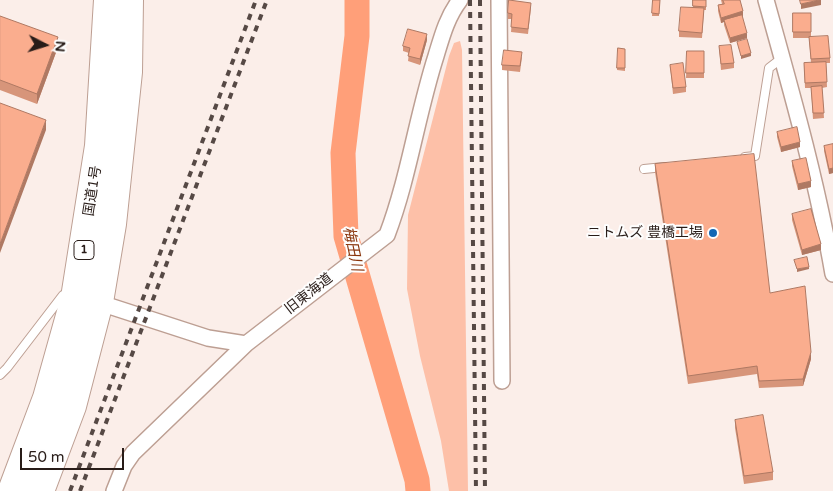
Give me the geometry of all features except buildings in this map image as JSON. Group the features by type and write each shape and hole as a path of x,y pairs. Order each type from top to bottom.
{"highway":[{"name":"国道1号","path":"40,491 72,406 87,300 108,0"},
{"name":"国道1号","path":"12,491 87,300 112,224 128,72 129,0"}],"street":[{"name":"旧東海道","path":"114,491 124,466 133,453 246,344 387,234 397,210 424,91 448,17 460,0"},
{"path":"499,0 502,381"},
{"path":"766,0 826,235 833,274"},
{"path":"87,300 208,338 246,344"}],"lane":[{"path":"736,158 755,156 769,68 782,58"},
{"path":"644,169 672,166"},
{"path":"0,375 63,295 87,300"}],"shaded area":[{"path":"460,41 462,50 468,491 449,491 441,441 420,356 407,289 408,215 449,56 454,43"}],"waterway":[{"name":"梅田川","path":"357,0 357,36 343,153 346,236 417,480 418,491"}],"railway":[{"path":"70,491 256,0"},
{"path":"80,491 267,0"},
{"path":"470,0 476,491"},
{"path":"480,0 485,491"}],"place":[{"name":"ニトムズ 豊橋工場","path":"713,233"}]}
